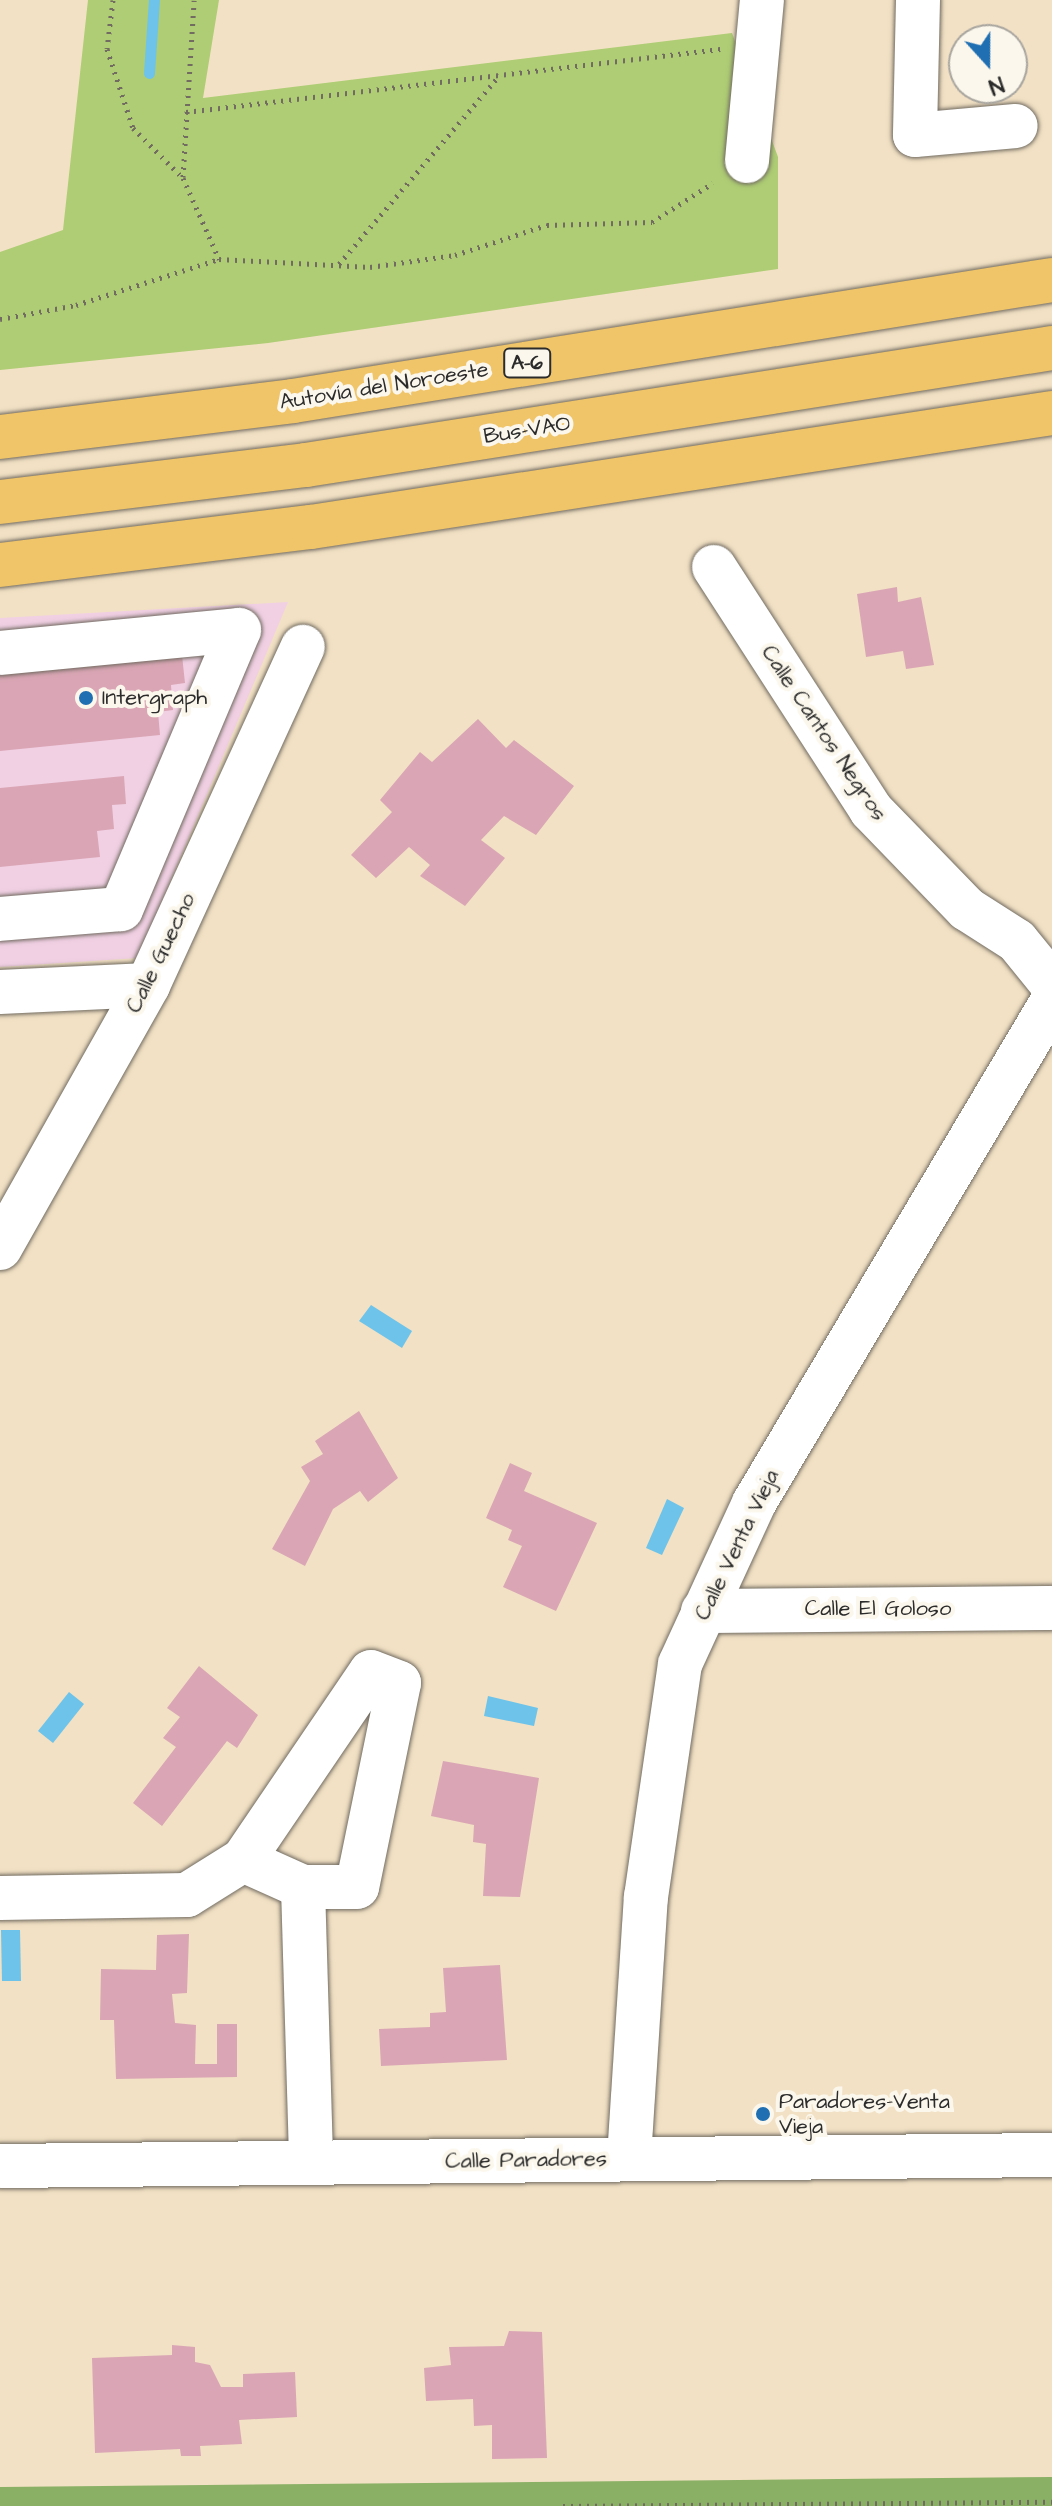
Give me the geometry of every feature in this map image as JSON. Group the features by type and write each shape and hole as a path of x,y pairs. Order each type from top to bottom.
{"highway":[{"name":"Autovía del Noroeste","path":"0,437 293,401 1052,280"},
{"name":"Bus-VAO","path":"0,502 306,465 1052,348"},
{"path":"0,565 311,527 1052,413"}],"street":[{"path":"747,161 761,44 762,0"},
{"path":"918,0 915,135 1016,126"},
{"name":"Calle Cantos Negros","path":"714,567 871,810 967,909 1017,941 1052,984"},
{"path":"0,653 239,630 121,909 0,919"},
{"name":"Calle Guecho","path":"0,1248 148,985 303,647"},
{"path":"0,992 148,985"},
{"name":"Calle Venta Vieja","path":"629,2158 646,1897 680,1664 703,1611 870,1298 1052,1002"},
{"name":"Calle El Goloso","path":"703,1611 1052,1608"},
{"path":"0,1898 187,1895 243,1860 371,1672 399,1683 357,1887 303,1887 243,1860"},
{"path":"303,1887 311,2162"},
{"name":"Calle Paradores","path":"0,2166 1052,2155"}],"path":[{"path":"113,0 107,49 133,128 183,178 219,259"},
{"path":"183,178 194,0"},
{"path":"186,112 761,44"},
{"path":"338,265 500,75"},
{"path":"0,319 76,305 219,259 338,265 455,255 547,225 652,222 747,161"},
{"path":"563,2506 1052,2502"}],"shaded area":[{"path":"288,602 138,958 0,967 0,618"}],"green space":[{"path":"88,0 219,0 203,98 732,33 778,157 778,269 268,343 0,370 0,252 63,230"},
{"path":"1052,2477 1052,2506 0,2506 0,2487"}],"water":[{"path":"371,1305 412,1331 402,1348 359,1321"},
{"path":"667,1499 684,1508 662,1555 646,1548"},
{"path":"69,1692 84,1704 53,1743 38,1731"},
{"path":"488,1696 538,1708 534,1726 484,1716"},
{"path":"1,1930 20,1930 21,1981 2,1981"}],"building":[{"path":"897,587 898,602 921,597 934,665 906,669 903,651 866,657 857,594"},
{"name":"Intergraph","path":"182,655 185,683 171,685 173,710 158,712 160,735 0,751 0,674"},
{"path":"478,719 506,748 514,740 574,786 536,835 504,816 481,840 505,858 465,906 420,876 430,865 409,847 376,878 351,855 392,812 380,800 420,752 432,762"},
{"name":"Intergraph","path":"124,776 126,804 112,805 114,829 97,831 100,857 0,867 0,788"},
{"path":"359,1411 398,1478 368,1502 360,1491 333,1509 305,1566 272,1549 310,1481 301,1467 323,1454 315,1441"},
{"path":"510,1463 532,1473 524,1491 597,1523 556,1611 503,1587 522,1546 508,1540 512,1530 486,1518"},
{"path":"199,1666 258,1715 237,1748 227,1741 162,1826 133,1803 176,1747 163,1738 180,1717 167,1708"},
{"path":"443,1761 539,1778 520,1897 483,1896 486,1844 473,1842 474,1825 431,1816"},
{"path":"189,1934 187,1993 172,1994 175,2023 196,2025 195,2064 217,2064 217,2024 237,2024 237,2077 116,2079 114,2020 100,2020 101,1969 156,1970 157,1935"},
{"path":"500,1965 507,2060 381,2066 379,2029 430,2027 430,2013 446,2012 443,1968"},
{"path":"509,2331 542,2332 547,2458 492,2459 492,2425 474,2426 473,2399 426,2401 424,2368 451,2365 449,2347 504,2346"},
{"path":"172,2345 195,2347 195,2362 210,2365 221,2387 243,2387 243,2374 295,2372 297,2417 239,2420 242,2444 200,2446 201,2456 181,2456 180,2449 95,2453 92,2358 172,2355"}],"waterway":[{"path":"149,73 154,0"}],"place":[{"name":"Intergraph","path":"86,698"},
{"name":"Paradores-Venta Vieja","path":"763,2114"}]}
